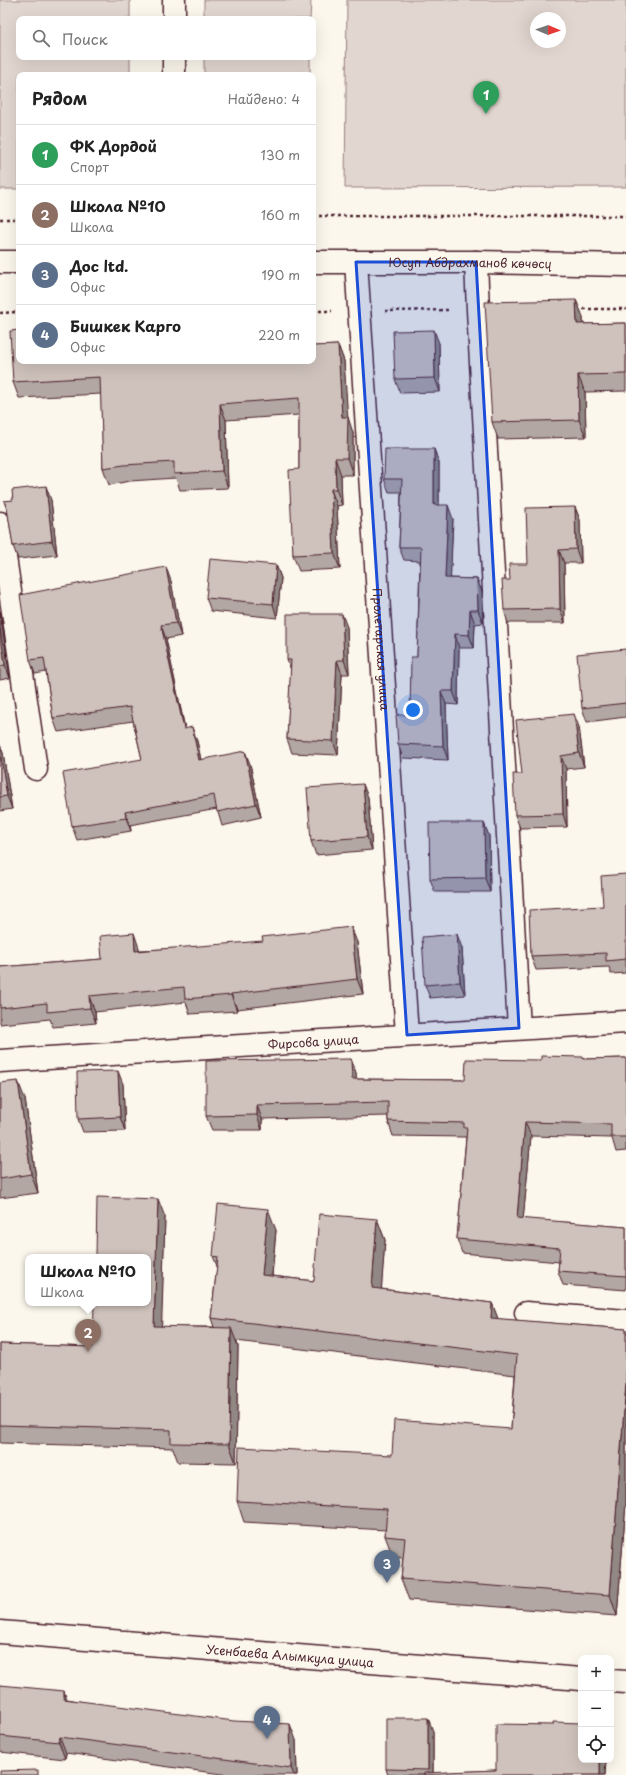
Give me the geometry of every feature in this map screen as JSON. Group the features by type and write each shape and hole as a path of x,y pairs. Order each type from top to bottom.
{"street":[{"path":"174,0 174,16"},
{"path":"174,60 174,72"},
{"path":"0,262 16,262"},
{"name":"Юсуп Абдрахманов көчөсү","path":"316,262 476,262 626,265"},
{"name":"Пролетарская улица","path":"356,262 407,1035"},
{"path":"476,262 519,1028"},
{"path":"0,523 36,769"},
{"name":"Фирсова улица","path":"0,1061 626,1022"},
{"path":"526,1313 626,1321"},
{"name":"Усенбаева Алымкула улица","path":"0,1632 578,1679"},
{"path":"614,1681 626,1682"}],"path":[{"path":"316,216 626,216"},
{"path":"0,219 16,219"},
{"path":"0,312 16,312"}],"highlighted area":[{"path":"356,262 476,262 519,1028 407,1035"}],"shaded area":[{"path":"0,0 130,0 130,16 16,16 16,60 130,60 130,72 16,72 16,189 0,189"},
{"path":"204,0 311,0 310,16 204,16"},
{"path":"347,0 626,0 626,187 345,188"},
{"path":"204,60 310,60 310,72 204,72"}],"building":[{"path":"576,300 577,324 626,323 626,374 578,375 579,420 492,422 485,302"},
{"path":"16,330 16,364 316,364 316,346 338,345 342,417 348,417 347,458 335,458 336,489 331,489 334,553 293,555 289,470 299,469 299,398 220,404 222,471 174,474 174,462 124,465 103,468 100,377 13,382 10,331"},
{"path":"434,330 435,378 395,379 393,331"},
{"path":"385,449 434,449 434,505 448,505 445,578 477,579 478,610 470,610 469,635 455,634 453,691 441,691 443,746 398,744 396,715 410,715 411,657 417,657 421,547 399,547 402,479 384,479"},
{"path":"46,486 52,541 13,546 7,508 4,501 13,500 12,490"},
{"path":"575,507 576,549 559,550 560,609 504,610 502,580 510,580 509,564 528,564 526,508"},
{"path":"210,559 276,565 273,604 206,598"},
{"path":"166,567 176,623 161,625 184,729 192,727 199,760 245,751 256,804 217,812 214,795 125,812 126,818 72,826 63,773 142,759 130,707 53,718 44,658 30,660 20,595"},
{"path":"287,614 342,614 344,660 337,660 333,741 287,739 291,660 287,660"},
{"path":"0,629 5,665 0,666"},
{"path":"626,649 626,703 582,708 577,654"},
{"path":"574,714 579,753 561,756 563,814 515,815 513,774 522,774 516,720"},
{"path":"0,753 7,796 0,797"},
{"path":"363,784 367,837 311,841 307,788"},
{"path":"429,823 484,823 485,878 430,879"},
{"path":"626,874 626,959 606,961 606,953 531,956 529,910 603,906 601,876"},
{"path":"351,927 357,979 231,995 185,999 184,987 89,996 90,1008 47,1012 47,1003 0,1008 0,967 102,959 100,936 134,933 135,951 263,941 262,937"},
{"path":"457,934 460,982 425,985 422,937"},
{"path":"541,1056 583,1057 583,1059 626,1058 626,1137 611,1137 611,1124 525,1122 517,1218 626,1227 626,1276 558,1271 560,1248 457,1239 467,1128 464,1128 464,1123 388,1121 388,1102 257,1105 257,1115 206,1116 206,1061 351,1059 352,1079 465,1080 466,1059 541,1060"},
{"path":"118,1071 120,1117 78,1119 77,1072"},
{"path":"18,1081 31,1174 0,1179 0,1083"},
{"path":"97,1197 158,1199 154,1326 231,1328 229,1444 171,1443 171,1430 0,1425 0,1344 93,1347 94,1306 151,1306 151,1254 96,1254"},
{"path":"218,1204 268,1209 262,1275 314,1281 319,1214 377,1219 372,1288 492,1303 491,1318 626,1329 626,1383 610,1595 401,1579 405,1538 385,1536 387,1509 237,1501 239,1447 392,1455 394,1420 511,1429 517,1355 211,1318 218,1257 213,1256"},
{"path":"0,1685 64,1691 64,1699 234,1721 290,1724 291,1768 60,1737 59,1742 0,1736"},
{"path":"386,1718 428,1718 428,1770 386,1769"},
{"path":"553,1722 578,1723 578,1763 600,1763 600,1775 424,1775 424,1773 496,1770 496,1724 553,1725"},
{"path":"38,1770 38,1775 0,1775 0,1771"}],"place":[{"name":"ФК Дордой","path":"486,114"},
{"name":"Школа №10","path":"88,1352"},
{"name":"Дос ltd.","path":"387,1583"},
{"name":"Бишкек Карго","path":"267,1739"}]}
